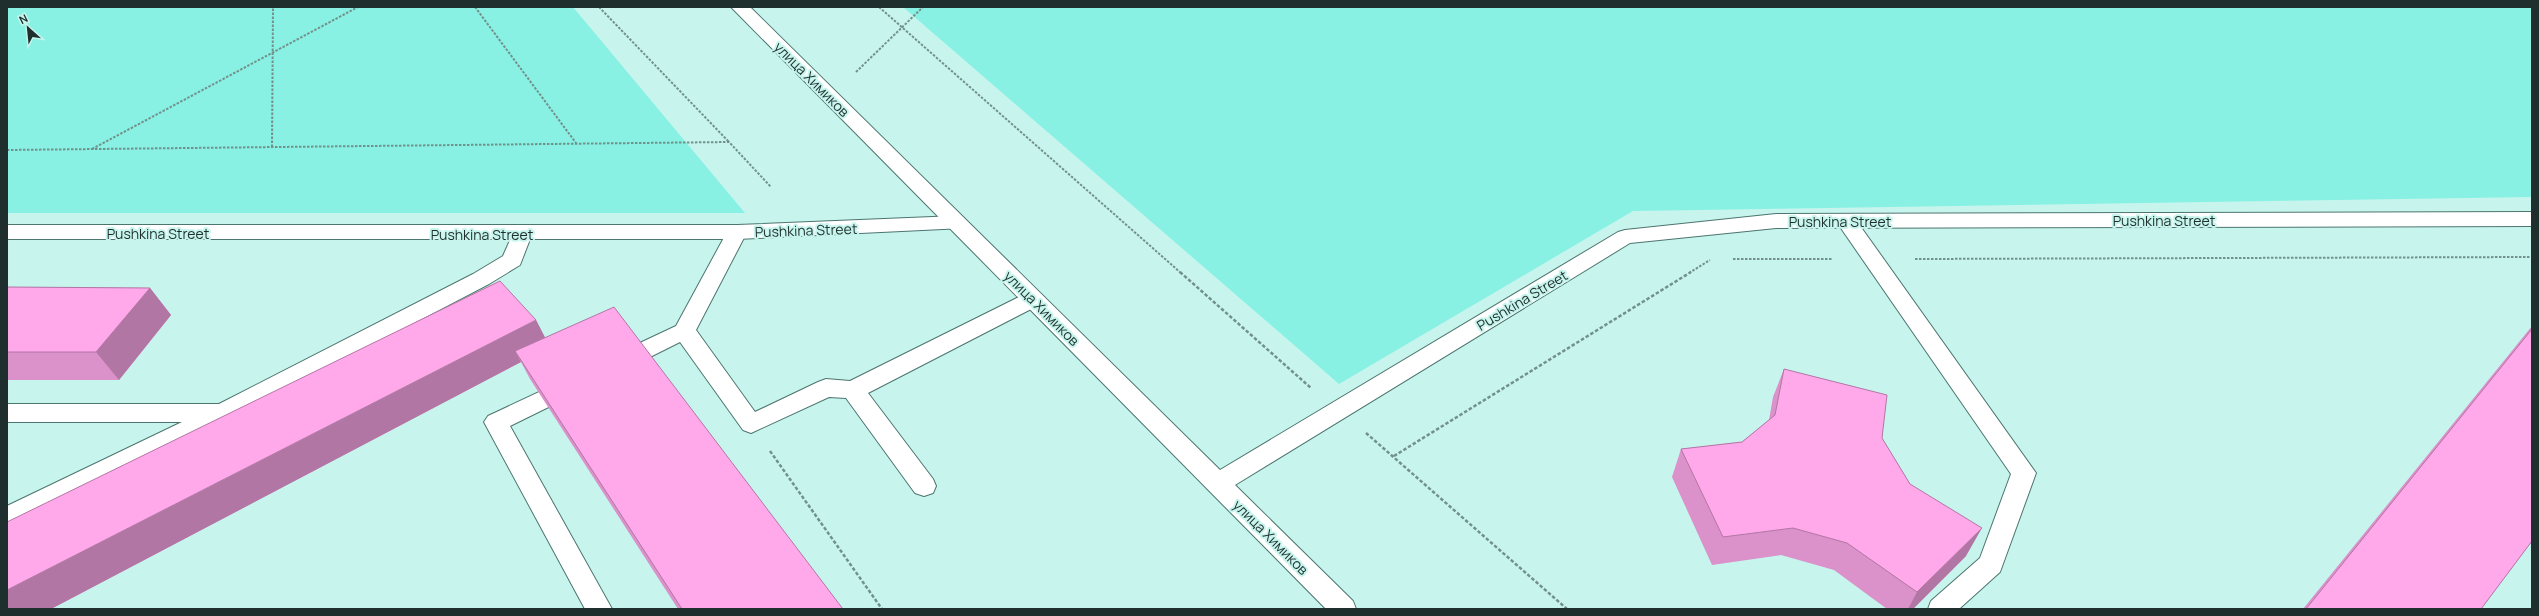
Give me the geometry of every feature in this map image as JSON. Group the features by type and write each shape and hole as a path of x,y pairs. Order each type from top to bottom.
{"street":[{"name":"улица Химиков","path":"740,7 1343,609"},
{"name":"Pushkina Street","path":"1217,484 1625,238 1776,221 2532,219"},
{"path":"1846,221 2024,473 1991,564 1941,609"},
{"name":"Pushkina Street","path":"7,232 522,234 737,232 957,224"},
{"path":"599,609 496,422 684,332 737,232"},
{"path":"7,518 222,413 482,279 512,260 522,234"},
{"path":"684,332 751,424 826,388 853,390 1033,299"},
{"path":"853,390 924,486"},
{"path":"7,413 222,413"}],"path":[{"path":"272,147 273,7"},
{"path":"91,149 358,7"},
{"path":"475,7 576,143"},
{"path":"599,7 771,187"},
{"path":"879,7 1338,411 1394,456 1567,609"},
{"path":"856,72 923,7"},
{"path":"7,150 729,142"},
{"path":"1727,259 2532,257"},
{"path":"1394,456 1711,259"},
{"path":"751,424 882,609"}],"shaded area":[{"path":"7,7 573,7 745,213 7,213"},
{"path":"903,7 2532,7 2532,197 1633,211 1339,384"}],"building":[{"path":"500,281 536,320 7,590 7,522"},
{"path":"7,287 150,288 96,352 7,352"},
{"path":"614,307 843,609 682,609 515,351"},
{"path":"2532,329 2532,541 2481,609 2306,609"},
{"path":"1784,369 1887,395 1882,438 1910,484 1982,528 1917,592 1847,543 1793,528 1723,537 1681,449 1742,442 1775,415"}]}
